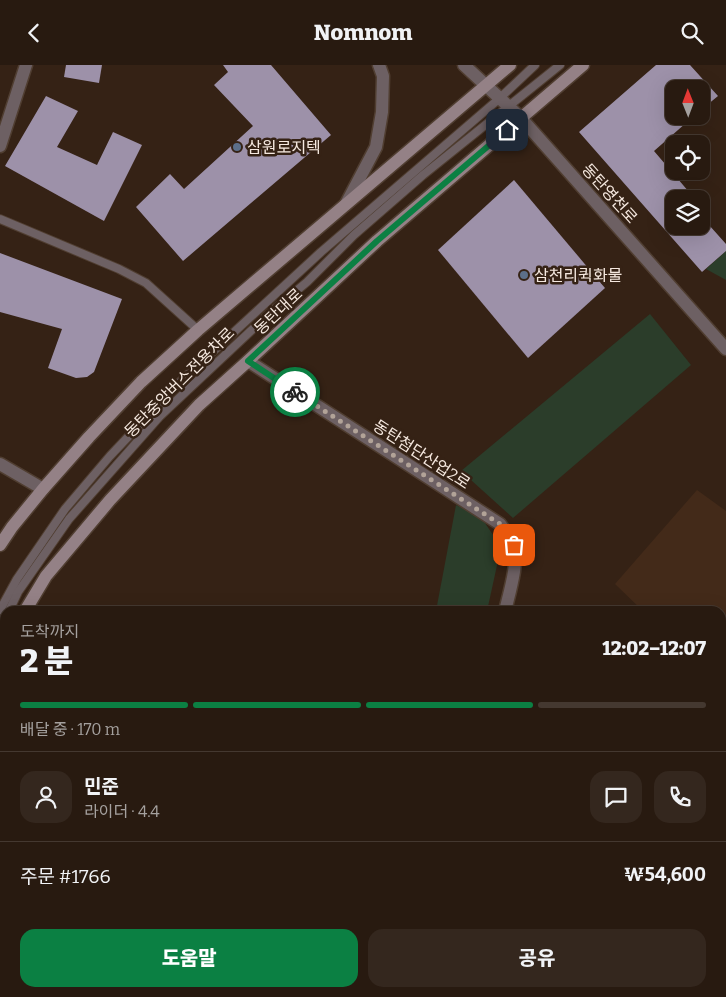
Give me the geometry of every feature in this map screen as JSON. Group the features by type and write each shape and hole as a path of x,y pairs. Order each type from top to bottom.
{"main road":[{"path":"0,545 43,489 141,382 198,330 510,65"},
{"name":"동탄대로","path":"28,606 46,576 110,500 199,405 377,241 583,65"}],"street":[{"path":"0,146 26,65"},
{"path":"346,204 376,147 382,112 384,75 379,65"},
{"name":"동탄영천로","path":"464,65 521,118 726,349"},
{"name":"동탄첨단산업2로","path":"248,361 500,524 514,545 516,557 506,606"},
{"path":"0,464 43,489"}],"lane":[{"path":"2,606 17,579 65,509 110,456 181,381 321,252 504,102 535,65"},
{"name":"동탄중앙버스전용차로","path":"11,606 18,592 69,519 160,417 270,312 307,282 354,235 504,102 560,65"},
{"path":"0,219 119,269 146,283 198,330"}],"shaded area":[{"path":"697,490 726,511 726,606 638,606 615,584"}],"green space":[{"path":"726,251 726,280 706,269"},
{"path":"650,314 691,365 513,518 461,471"},
{"path":"456,505 481,517 501,547 488,606 437,606"}],"building":[{"path":"66,65 102,65 99,83 64,77"},
{"path":"223,65 271,65 331,135 183,261 136,207 170,174 184,189 253,126 214,85 228,72"},
{"path":"656,65 690,65 704,80 665,80 665,125 684,125 672,135 665,135 665,141 654,151 665,164 665,180 679,180 687,190 665,190 665,230 579,132"},
{"path":"710,87 718,96 710,103"},
{"path":"46,96 78,111 57,147 97,165 113,132 142,145 104,221 5,166"},
{"path":"514,180 605,288 528,358 438,250"},
{"path":"710,226 726,244 726,251 702,272 669,235 710,235"},
{"path":"0,253 122,299 94,372 87,377 76,378 48,368 62,329 0,312"}],"way so far":[{"path":"295,392 500,524 514,545"}],"place":[{"name":"삼원로지텍","path":"237,147"},
{"name":"삼천리퀵화물","path":"524,275"}],"route":[{"path":"295,392 248,361 377,241 507,130"}]}
